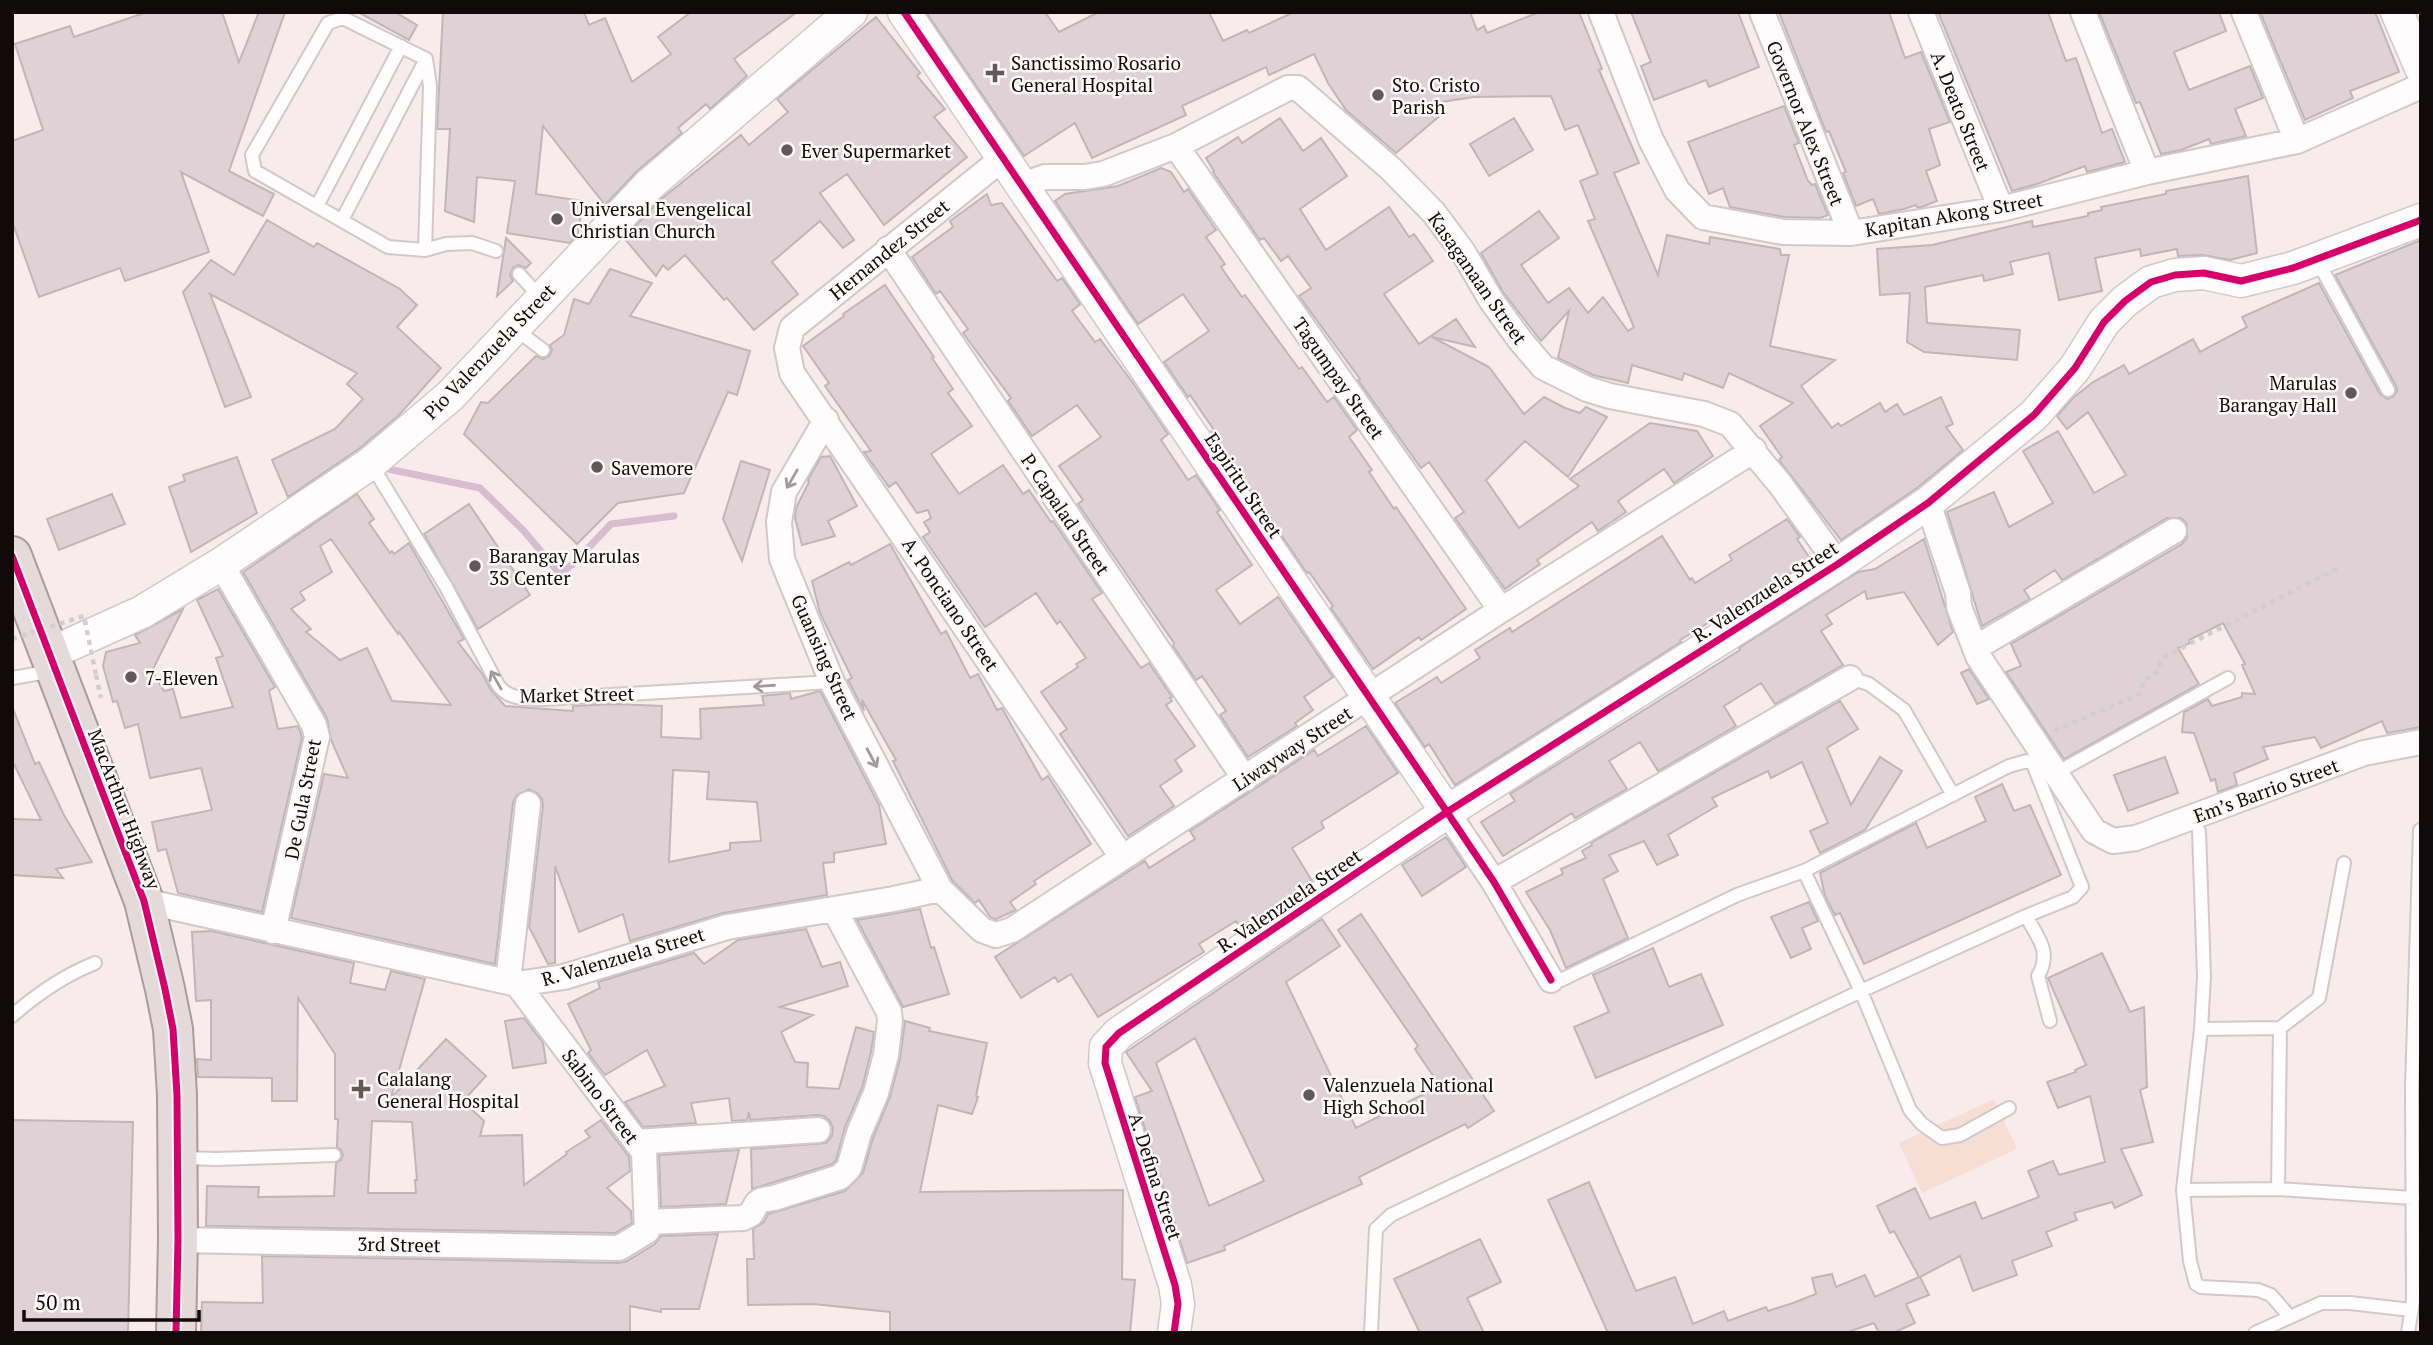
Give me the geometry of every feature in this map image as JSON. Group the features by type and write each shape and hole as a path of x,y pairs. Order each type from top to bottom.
{"highway":[{"name":"MacArthur Highway","path":"12,556 22,622 52,662 144,901 156,947 173,1029 179,1158 176,1333"}],"street":[{"name":"Pio Valenzuela Street","path":"52,662 221,564 371,463 450,396 649,185 850,12"},
{"name":"Espiritu Street","path":"904,12 1447,812 1493,882 1551,980"},
{"name":"Kapitan Akong Street","path":"1601,12 1651,140 1677,190 1703,217 1783,232 1850,233 2001,209 2147,173 2297,141 2421,86"},
{"name":"Governor Alex Street","path":"1762,12 1850,233"},
{"name":"A. Deato Street","path":"1921,12 2001,209"},
{"path":"2083,12 2147,173"},
{"path":"2244,12 2297,141"},
{"path":"2397,12 2421,68"},
{"name":"Kasaganaan Street","path":"1176,146 1288,88 1298,88 1391,169 1434,213 1463,252 1491,300 1544,367 1587,390 1610,397 1704,414 1730,424 1754,450 1838,564"},
{"path":"1023,185 1045,177 1103,174 1176,146"},
{"name":"Tagumpay Street","path":"1176,146 1502,610"},
{"name":"Hernandez Street","path":"787,348 792,328 1003,158"},
{"name":"R. Valenzuela Street","path":"1119,1034 1447,812 1838,564 1928,503 2034,415 2075,368 2104,322 2125,301 2151,282 2175,275 2204,273 2241,281 2293,268 2421,220"},
{"name":"P. Capalad Street","path":"888,250 1245,779"},
{"name":"A. Ponciano Street","path":"787,348 792,373 1122,856"},
{"name":"Guansing Street","path":"826,420 784,492 779,522 782,559 832,682 940,889"},
{"name":"Liwayway Street","path":"940,889 982,930 996,935 1012,930 1502,610 1754,450"},
{"path":"1928,503 1958,593 1959,607 1978,656 2056,773"},
{"path":"1975,649 2174,531"},
{"name":"De Gula Street","path":"221,564 314,725 317,737 273,931"},
{"path":"1493,882 1850,678"},
{"name":"Em’s Barrio Street","path":"2056,773 2094,831 2113,841 2136,838 2364,754 2421,742"},
{"path":"512,983 528,804"},
{"name":"R. Valenzuela Street","path":"144,901 512,983 564,977 727,926 940,889"},
{"path":"647,1223 743,1218 751,1214 762,1199 774,1198 840,1177 849,1168 859,1133 876,1093 886,1055 890,1021 867,969 834,909"},
{"name":"Sabino Street","path":"512,983 644,1153 647,1223"},
{"name":"A. Defina Street","path":"1119,1034 1106,1047 1105,1063 1175,1285 1178,1304 1174,1333"},
{"path":"636,1142 818,1130"},
{"name":"3rd Street","path":"178,1240 619,1248 647,1231 647,1223"}],"lane":[{"path":"426,59 343,18 327,23 252,155 255,170 388,247 425,250 446,244 472,243 496,251"},
{"path":"317,205 401,46"},
{"path":"342,220 426,59"},
{"path":"425,250 430,86 426,59"},
{"path":"2316,259 2388,390"},
{"path":"519,274 541,298"},
{"path":"513,328 542,350"},
{"name":"Market Street","path":"371,463 445,585 502,692 543,699 832,682"},
{"path":"12,678 52,662"},
{"path":"1850,678 1870,684 1904,710 1953,796"},
{"path":"2056,773 2228,678"},
{"path":"1371,1333 1376,1229 1391,1215 1861,991 2073,897 2082,887 2033,764 2026,761 2009,766 1804,871 1737,895 1561,980 1551,980"},
{"path":"2408,1333 2413,1301 2417,1227 2413,1198 2420,830"},
{"path":"2199,831 2204,976 2202,1029 2183,1190 2190,1261 2196,1284 2206,1289 2258,1290 2271,1295 2290,1317"},
{"path":"2202,1029 2280,1028 2319,999 2344,863"},
{"path":"1804,871 1861,991 1910,1111 1922,1125 1942,1138 1950,1138 2009,1108"},
{"path":"2026,916 2046,954 2038,975 2050,1021"},
{"path":"12,1016 37,994 72,972 95,964"},
{"path":"2278,1189 2280,1028"},
{"path":"179,1158 216,1160 334,1155"},
{"path":"2183,1190 2278,1189 2413,1198"},
{"path":"2255,1333 2321,1303 2350,1303 2411,1310"}],"path":[{"path":"2034,740 2136,696 2141,692 2144,680 2160,671 2164,657 2338,568"},
{"path":"22,622 84,616 104,709"}],"shaded area":[{"path":"1994,1099 2017,1149 1922,1193 1899,1143"}],"building":[{"path":"147,12 222,12 239,62 259,12 285,12 229,171 274,194 263,216 181,172 209,252 125,281 120,268 39,297 12,221 12,141 43,130 15,44 70,26 74,37"},
{"path":"358,12 395,12 417,25 409,40"},
{"path":"443,12 584,12 589,25 605,18 632,82 671,54 658,37 691,12 797,12 734,59 747,76 710,109 706,104 678,128 682,133 637,171 605,205 543,126 536,194 583,201 578,233 570,243 507,233 515,181 477,177 474,222 445,211 450,129 437,129"},
{"path":"926,12 1045,12 1059,32 1099,12 1209,12 1223,41 1247,30 1249,33 1294,12 1470,12 1477,30 1484,26 1487,33 1539,12 1579,12 1602,69 1599,70 1639,163 1614,173 1658,275 1667,235 1709,244 1710,237 1780,249 1781,255 1789,255 1770,346 1835,360 1801,386 1832,428 1838,423 1841,426 1880,403 1885,412 1897,404 1904,415 1941,397 1953,424 1946,427 1963,450 1917,488 1841,540 1779,460 1782,457 1760,426 1793,403 1729,373 1723,388 1684,373 1682,380 1632,365 1628,383 1593,375 1558,358 1569,311 1541,341 1503,292 1481,253 1539,211 1559,238 1521,265 1548,303 1569,288 1588,313 1603,297 1628,331 1634,327 1588,221 1595,219 1580,181 1598,174 1578,125 1565,130 1551,96 1474,97 1435,103 1443,113 1396,153 1346,110 1328,83 1314,54 1269,75 1266,67 1182,106 1186,115 1092,158 1075,123 1024,156"},
{"path":"1631,12 1738,12 1759,67 1709,87 1706,80 1654,100 1641,66 1651,62"},
{"path":"1779,12 1889,12 1905,58 1921,52 1950,122 1929,129 1940,165 1926,171 1937,201 1922,207 1916,205 1879,214 1873,199 1856,206 1843,173 1846,172 1829,131 1826,132"},
{"path":"1938,12 2048,12 2066,61 2076,58 2102,133 2112,129 2125,162 2087,172 2085,166 2012,191"},
{"path":"2099,12 2219,12 2226,31 2174,52 2189,90 2250,66 2263,98 2235,109 2246,136 2211,144 2209,139 2181,150 2161,154 2140,102 2136,103"},
{"path":"2260,12 2375,12 2399,72 2350,91 2353,98 2305,120"},
{"path":"876,17 920,73 917,76 945,109 934,117 967,157 884,225 847,174 820,193 854,240 843,248 820,221 772,262 798,294 754,330 685,255 668,270 663,265 656,276 624,238 660,200 741,135 749,145 788,112 777,99"},
{"path":"1784,106 1799,143 1794,145 1808,181 1812,185 1815,184 1828,215 1820,218 1784,217 1730,207 1723,188 1709,194 1688,142"},
{"path":"1280,118 1303,151 1321,138 1347,176 1300,209 1326,250 1389,207 1409,237 1414,234 1433,261 1384,294 1419,344 1456,319 1475,347 1432,337 1489,367 1524,414 1544,397 1580,413 1586,407 1607,417 1568,477 1525,441 1486,480 1519,528 1579,486 1570,479 1650,423 1697,431 1713,456 1674,483 1664,469 1618,501 1626,512 1598,531 1592,522 1537,560 1540,564 1505,589 1455,518 1464,512 1429,462 1421,468 1299,296 1311,288 1288,256 1281,261 1264,238 1260,240 1206,158 1238,137 1242,143"},
{"path":"1514,118 1533,150 1489,176 1470,144"},
{"path":"1161,168 1171,172 1184,192 1188,189 1216,230 1206,237 1225,264 1221,267 1242,297 1245,295 1299,369 1302,367 1327,402 1334,397 1357,430 1349,437 1372,470 1369,472 1466,609 1373,669 1331,608 1333,606 1309,572 1307,573 1211,432 1214,430 1164,362 1209,331 1183,294 1138,324 1055,201 1065,194 1118,186"},
{"path":"2248,176 2257,253 2230,260 2203,255 2178,256 2177,249 2141,256 2140,249 2095,258 2102,291 2059,300 2049,253 2010,262 2013,274 1984,281 1983,275 1925,287 1927,323 2020,330 2017,360 1924,352 1907,342 1910,293 1880,295 1877,249 1932,245 2032,221 2033,227 2088,216 2088,213 2102,210 2101,207 2166,194 2166,191"},
{"path":"987,194 991,205 1002,203 1057,281 1062,278 1080,304 1072,311 1095,342 1100,339 1133,383 1168,434 1161,440 1188,480 1196,475 1220,510 1217,512 1252,565 1216,590 1240,624 1278,597 1333,677 1304,697 1313,710 1295,723 1297,726 1248,757 1220,715 1226,711 1202,676 1196,680 1173,646 1174,643 1078,504 1083,500 1059,466 1101,437 1077,405 1032,436 1008,401 1011,398 963,333 968,329 940,291 936,294 912,257 953,227 950,221"},
{"path":"267,220 314,247 317,243 400,289 417,305 397,327 441,368 399,415 360,448 288,497 272,460 335,429 363,399 347,384 357,373 210,294 251,397 225,407 183,292 211,260 234,275"},
{"path":"506,238 531,263 526,268 518,265 513,268 510,275 513,281 497,296"},
{"path":"2421,240 2421,727 2387,733 2382,721 2321,748 2315,737 2263,747 2268,759 2234,773 2237,785 2218,792 2215,779 2211,781 2194,733 2182,732 2184,712 2208,699 2212,706 2242,697 2242,693 2255,694 2242,665 2245,664 2223,623 2178,648 2199,684 2064,759 2006,672 2021,666 2011,644 2182,544 2187,538 2187,524 2181,518 2167,518 2062,580 2055,570 2024,590 2030,599 1982,626 1947,512 1994,492 2009,527 2053,503 2023,451 2058,431 2094,493 2126,475 2088,412 2067,429 2057,416 2073,398 2093,382 2124,365 2129,374 2193,339 2200,352 2247,327 2242,317 2319,283 2380,394 2387,399 2393,397 2397,391 2396,386 2335,275"},
{"name":"Savemore","path":"610,269 652,283 630,316 750,351 737,395 728,392 684,493 618,503 577,544 464,434 481,402 488,403 536,356 543,359 549,356 552,350 550,345 564,335 574,299 589,304"},
{"path":"885,285 934,357 932,358 953,389 948,393 972,426 931,454 959,494 1003,465 1023,494 1029,490 1102,593 1092,599 1141,668 1149,663 1172,697 1172,701 1166,705 1195,746 1175,760 1182,771 1160,786 1174,806 1128,836 1060,734 1067,729 1041,692 1078,667 1076,664 1086,658 1060,621 1057,624 1036,593 985,627 923,537 930,532 924,522 931,518 928,510 917,513 896,482 889,487 864,452 871,451 825,386 829,383 803,346"},
{"path":"830,456 857,506 828,521 835,536 802,545 795,518 796,508 821,457"},
{"path":"237,457 257,513 191,552 169,487 185,481 183,475"},
{"path":"741,461 770,470 742,561 723,519"},
{"path":"112,494 125,524 59,550 47,519"},
{"path":"357,494 374,519 369,523 390,553 392,551 394,554 409,543 464,639 458,642 505,706 573,711 573,706 662,706 661,737 701,739 700,709 764,705 762,696 790,693 791,699 820,691 879,805 886,844 834,853 834,862 823,863 827,895 723,913 630,941 623,914 579,932 555,866 555,963 548,964 529,927 543,806 542,799 529,789 517,795 513,802 495,964 291,918 324,774 348,778 331,740 327,718 243,572","holes":["331,539 398,634 399,632 451,705 392,701 367,648 340,660 306,632 311,629 291,609 305,600 300,592 332,572 320,546","673,770 709,772 707,799 757,802 761,841 730,843 730,850 669,862"]},
{"name":"Barangay Marulas 3S Center","path":"469,504 530,595 478,629 424,534"},
{"path":"1787,519 1800,537 1797,539 1811,560 1680,640 1681,642 1455,785 1429,744 1425,747 1395,703 1437,677 1441,683 1480,658 1475,650 1510,628 1512,632 1662,536 1690,580 1692,578 1695,583 1732,560 1729,555"},
{"path":"1924,539 1953,632 1938,645 1904,592 1867,599 1865,591 1826,615 1832,624 1821,631 1843,665 1775,704 1761,683 1724,706 1736,726 1658,771 1640,742 1609,761 1627,789 1575,818 1572,813 1503,856 1481,822 1515,801 1510,794 1740,650 1739,648 1858,572 1875,569"},
{"path":"890,544 941,634 946,631 970,678 978,674 997,710 1002,708 1042,780 1048,776 1091,844 1034,881 1036,884 1010,902 1016,910 996,919 991,918 979,900 975,903 952,880 893,761 896,760 862,700 864,711 848,680 852,678 820,613 812,581 849,562 851,565"},
{"path":"218,589 275,687 269,691 278,729 298,726 302,737 262,912 178,893 166,849 158,851 152,822 212,810 201,768 150,778 138,724 125,728 117,701 113,702 103,666 106,652 140,643 135,635 183,609 152,671 164,691 173,689 181,718 233,707 216,658 223,656 197,600"},
{"path":"1969,669 1989,699 1977,704 1961,673"},
{"path":"1840,701 1858,729 1827,748 1851,805 1880,757 1902,771 1865,830 1820,853 1810,831 1828,823 1802,762 1771,778 1768,771 1712,798 1717,806 1668,835 1678,855 1657,865 1644,841 1609,855 1618,871 1603,879 1628,938 1566,968 1550,930 1526,892 1563,874 1561,869 1586,858 1582,851 1592,845 1591,843"},
{"path":"13,709 35,764 39,762 64,815 92,862 56,869 63,878 12,875 12,819 41,820 12,760"},
{"path":"1366,726 1398,773 1321,822 1324,828 1292,848 1312,881 1241,928 1236,921 1199,944 1204,952 1098,1017 1071,974 1058,982 1055,977 1021,998 995,957 1145,861 1149,868 1195,839 1190,831 1314,750 1318,756"},
{"path":"2165,757 2178,793 2128,811 2114,775"},
{"path":"2002,784 2014,811 2030,805 2061,875 1864,964 1840,913 1835,915 1825,896 1820,873 1916,823 1927,848 1986,821 1975,797"},
{"path":"1446,837 1466,867 1422,896 1402,865"},
{"path":"1809,902 1818,921 1802,928 1811,949 1791,958 1771,917"},
{"path":"920,909 931,948 934,947 949,994 903,1007 857,920"},
{"path":"1361,914 1494,1111 1468,1128 1465,1124 1359,1177 1362,1184 1224,1246 1225,1250 1187,1263 1135,1097 1152,1091 1126,1052 1322,919 1340,946 1286,982 1356,1128 1440,1086 1415,1049 1418,1046 1338,930","holes":["1195,1038 1264,1181 1209,1206 1156,1063"]},
{"path":"806,929 822,967 840,962 848,986 780,1007 813,1015 781,1032 795,1062 808,1063 807,1087 839,1089 856,1027 874,1032 871,1052 862,1088 845,1127 836,1160 832,1164 752,1189 751,1149 826,1143 832,1136 830,1121 817,1115 750,1120 749,1112 747,1120 732,1121 729,1098 691,1103 696,1123 643,1127 625,1102 665,1086 647,1050 605,1075 588,1053 591,1050 568,1004 600,988 598,982 694,953 704,964 738,940"},
{"path":"211,931 354,963 350,983 385,990 391,971 425,979 391,1098 446,1039 486,1076 463,1101 484,1121 480,1136 522,1135 524,1185 590,1137 585,1131 601,1120 629,1157 630,1171 607,1188 631,1211 632,1223 615,1233 206,1226 207,1186 259,1187 258,1197 334,1196 336,1163 343,1155 337,1147 335,1054 298,998 297,1101 272,1101 272,1078 198,1077 197,1059 211,1060 211,1000 196,1001 192,932","holes":["372,1121 412,1122 416,1193 368,1193"]},
{"path":"1653,948 1669,987 1701,974 1723,1025 1596,1078 1574,1027 1609,1012 1593,975"},
{"path":"2102,953 2130,1012 2144,1007 2147,1087 2140,1090 2153,1142 2121,1149 2142,1195 2115,1208 2112,1202 2074,1213 2077,1220 2046,1232 2052,1246 2012,1261 2017,1275 1973,1291 1960,1256 1920,1277 1929,1295 1906,1304 1915,1323 1893,1333 1879,1333 1874,1323 1845,1333 1608,1333 1548,1200 1589,1182 1636,1291 1675,1277 1693,1324 1724,1311 1728,1321 1766,1307 1768,1311 1793,1303 1816,1294 1812,1278 1832,1274 1836,1287 1865,1275 1875,1297 1919,1277 1894,1231 1890,1233 1877,1206 1915,1188 1930,1219 1975,1202 1982,1219 2039,1197 2028,1171 2053,1161 2059,1175 2105,1162 2090,1096 2058,1108 2047,1082 2076,1072 2075,1070 2086,1065 2048,978"},
{"path":"524,1018 543,1043 546,1063 513,1068 505,1021"},
{"path":"905,1021 930,1028 929,1031 987,1043 976,1096 978,1097 972,1114 938,1105 920,1192 1123,1190 1122,1279 1135,1280 1130,1333 890,1333 890,1312 813,1304 748,1305 747,1259 754,1259 753,1229 764,1222 768,1214 845,1191 863,1173 873,1138 890,1097 900,1059"},
{"path":"12,1120 133,1122 128,1333 12,1333"},
{"path":"739,1150 726,1204 661,1207 659,1155"},
{"path":"718,1234 699,1309 661,1309 661,1312 630,1306 630,1332 201,1333 202,1302 263,1303 262,1256 619,1263 655,1244 661,1236"},
{"path":"1480,1239 1501,1282 1467,1298 1484,1333 1420,1333 1394,1279"}],"waterway":[{"path":"383,468 480,488 524,531 560,574 611,524 674,516"}],"cycle path":[{"path":"904,12 1494,882 1551,980"},
{"path":"1174,1333 1178,1304 1175,1285 1105,1063 1106,1047 1119,1033 1447,812 1838,564 1928,503 2034,415 2075,368 2104,322 2125,301 2151,282 2175,275 2204,273 2241,281 2293,268 2421,220"},
{"path":"12,556 144,901 165,989 173,1029 177,1095 176,1333"}],"place":[{"name":"Sanctissimo Rosario General Hospital","path":"995,73"},
{"name":"Sto. Cristo Parish","path":"1378,95"},
{"name":"Ever Supermarket","path":"787,150"},
{"name":"Universal Evengelical Christian Church","path":"557,219"},
{"name":"Marulas Barangay Hall","path":"2351,393"},
{"name":"Savemore","path":"597,467"},
{"name":"Barangay Marulas 3S Center","path":"475,566"},
{"name":"7-Eleven","path":"131,677"},
{"name":"Calalang General Hospital","path":"361,1089"},
{"name":"Valenzuela National High School","path":"1309,1095"}]}
